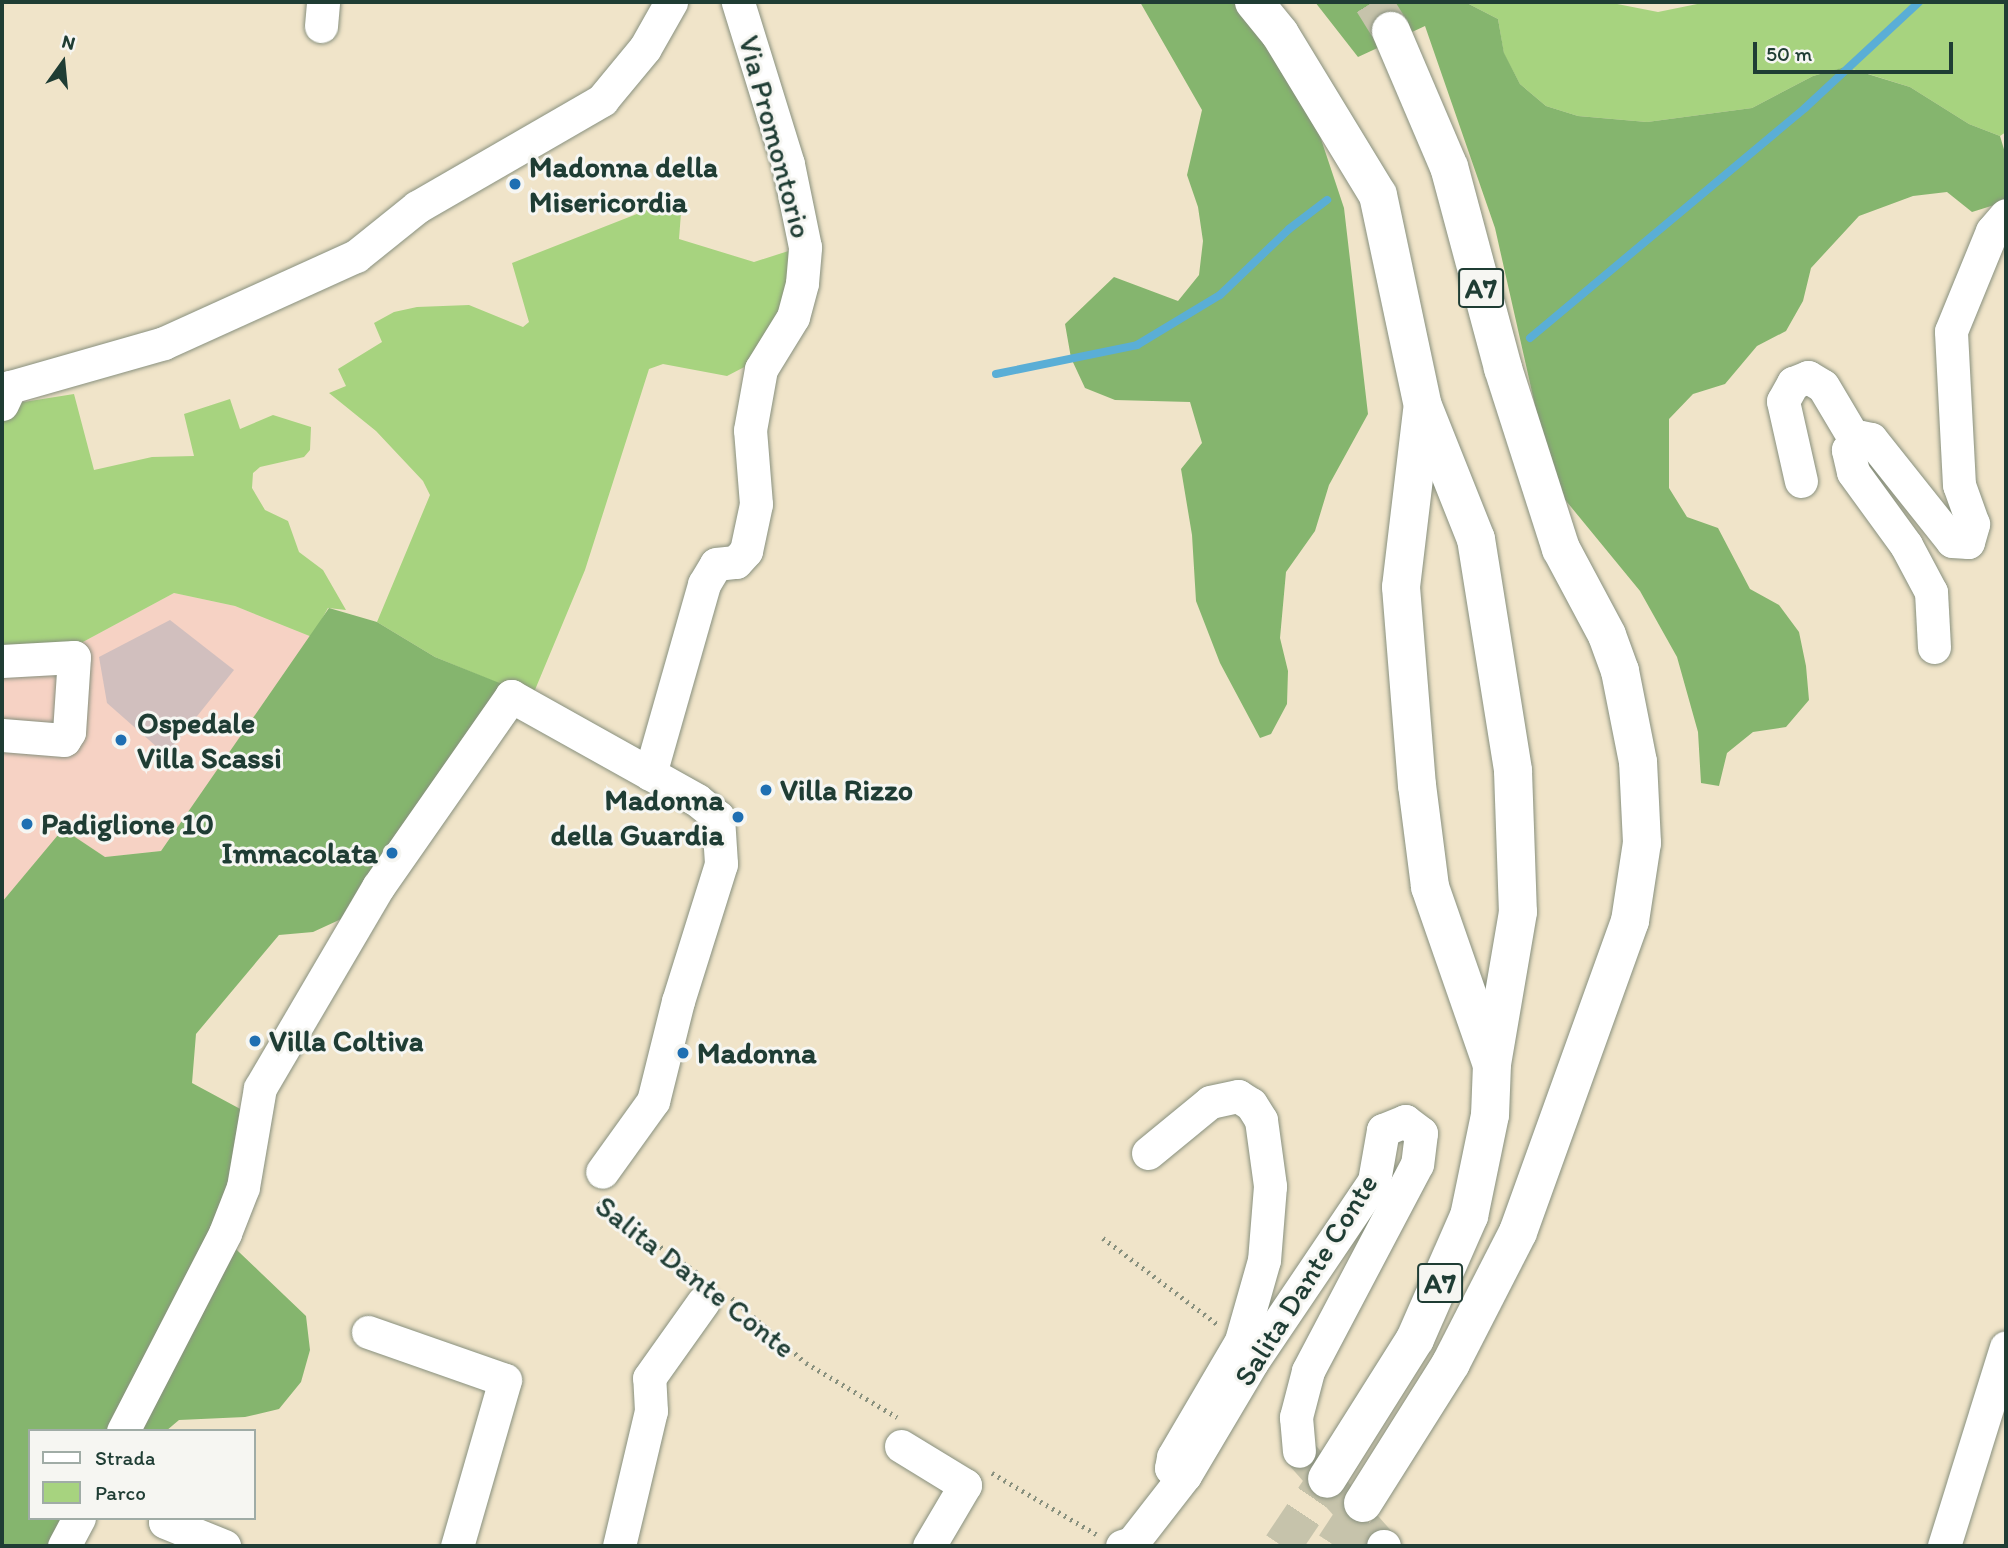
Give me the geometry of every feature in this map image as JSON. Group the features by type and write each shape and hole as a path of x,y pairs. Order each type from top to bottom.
{"highway":[{"name":"A7","path":"1254,2 1280,34 1378,195 1423,406 1476,539 1513,771 1518,912 1492,1064 1490,1115 1469,1216 1415,1339 1327,1479"},
{"name":"A7","path":"1363,1503 1451,1363 1518,1232 1630,921 1642,843 1638,762 1620,671 1608,635 1561,550 1503,368 1449,167 1391,31"},
{"name":"A7","path":"1423,406 1401,587 1417,785 1430,887 1492,1064"}],"street":[{"path":"2,404 10,387 164,343 356,256 417,207 602,100 645,48 671,2"},
{"name":"Via Promontorio","path":"650,774 704,584 716,564 736,562 746,551 756,504 750,430 761,369 793,317 802,283 805,247 788,164 738,2"},
{"path":"1934,647 1931,592 1906,545 1853,472 1848,450 1855,440 1865,436 1879,445 1952,541 1968,542 1973,524 1959,485 1951,331 1992,231 2006,215"},
{"path":"1801,481 1783,401 1793,383 1808,377 1823,386 1855,440"},
{"path":"2,661 74,657 69,732 64,740 2,735"},
{"path":"124,1429 225,1233 243,1187 260,1088 378,887 511,696 650,774"},
{"name":"Salita Dante Conte","path":"602,1172 653,1101 678,1000 721,864 718,817 650,774"},
{"name":"Salita Dante Conte","path":"1148,1153 1217,1098 1237,1096 1258,1114 1272,1203 1264,1260 1241,1341 1173,1457 1171,1468 1178,1475 1185,1475"},
{"name":"Salita Dante Conte","path":"1114,1543 1132,1543 1185,1475 1252,1363 1374,1181 1383,1130 1405,1121 1421,1133 1420,1156 1313,1359 1298,1405 1299,1451"},
{"path":"619,1546 651,1411 649,1378 714,1292"},
{"path":"368,1332 505,1380 457,1546"},
{"path":"1944,1546 2006,1347"},
{"path":"905,1435 965,1485 929,1546"},
{"path":"64,1546 78,1520"},
{"path":"166,1520 165,1522 224,1546"}],"path":[{"name":"Salita Dante Conte","path":"602,1172 585,1193 806,1363 905,1435"},
{"path":"1103,1238 1241,1341"},
{"path":"990,1472 1114,1543"}],"shaded area":[{"name":"Ospedale Villa Scassi","path":"174,593 235,606 312,637 161,851 105,857 63,830 2,902 2,650 81,643"},
{"path":"170,620 234,670 166,755 107,703 99,657"}],"green space":[{"path":"1140,2 1233,2 1264,35 1318,130 1344,208 1368,414 1329,485 1315,531 1286,572 1280,638 1288,671 1287,704 1271,734 1260,738 1220,663 1196,601 1192,535 1181,469 1202,443 1190,402 1115,400 1085,388 1071,358 1065,324 1114,277 1178,301 1199,275 1203,241 1198,207 1187,175 1202,110"},
{"path":"1315,2 1465,2 1498,19 1504,53 1520,84 1546,106 1578,116 1647,122 1752,108 1813,76 1845,67 1910,87 1969,124 2000,136 2006,156 2004,202 1972,212 1947,192 1913,196 1859,216 1811,268 1803,301 1786,331 1757,346 1725,384 1693,394 1669,419 1669,488 1687,517 1718,528 1750,589 1779,605 1799,632 1806,666 1809,700 1786,727 1753,732 1727,753 1719,786 1701,783 1698,732 1677,657 1640,591 1553,485 1495,228 1425,26 1358,57"},
{"path":"1465,2 1607,2 1658,12 1707,2 2006,2 2006,132 2000,136 1969,124 1910,87 1846,67 1813,76 1752,108 1647,122 1578,116 1546,106 1520,84 1504,54 1498,19"},
{"path":"675,199 681,213 679,239 754,262 801,247 796,295 752,363 727,376 663,364 649,369 585,570 532,697 435,657 377,622 430,495 423,481 376,431 329,393 346,386 338,369 382,342 374,323 394,312 417,307 469,305 523,327 529,322 512,263"},
{"path":"74,394 94,470 152,457 194,456 184,414 230,399 240,429 273,415 311,427 310,450 304,457 260,467 253,473 252,488 265,510 288,521 299,552 323,570 346,610 328,608 312,637 235,606 174,593 81,643 2,650 2,417 11,404"},
{"path":"329,608 377,622 435,657 507,686 350,915 313,932 279,935 196,1034 192,1083 244,1111 218,1232 306,1316 310,1350 301,1382 279,1409 245,1417 179,1420 168,1429 28,1429 28,1520 92,1520 53,1546 2,1546 2,902 63,829 105,857 161,851"}],"waterway":[{"path":"1530,338 1805,108 1919,2"},
{"path":"996,374 1137,345 1220,295 1289,229 1327,200"}],"tunnel":[{"path":"1373,2 1391,31"},
{"path":"1299,1451 1383,1546"},
{"path":"1282,1546 1327,1479"},
{"path":"1335,1546 1363,1503"}],"place":[{"name":"Madonna della Misericordia","path":"515,184"},
{"name":"Ospedale Villa Scassi","path":"121,740"},
{"name":"Villa Rizzo","path":"766,790"},
{"name":"Madonna della Guardia","path":"738,817"},
{"name":"Padiglione 10","path":"27,824"},
{"name":"Immacolata","path":"392,853"},
{"name":"Villa Coltiva","path":"255,1041"},
{"name":"Madonna","path":"683,1053"}]}
